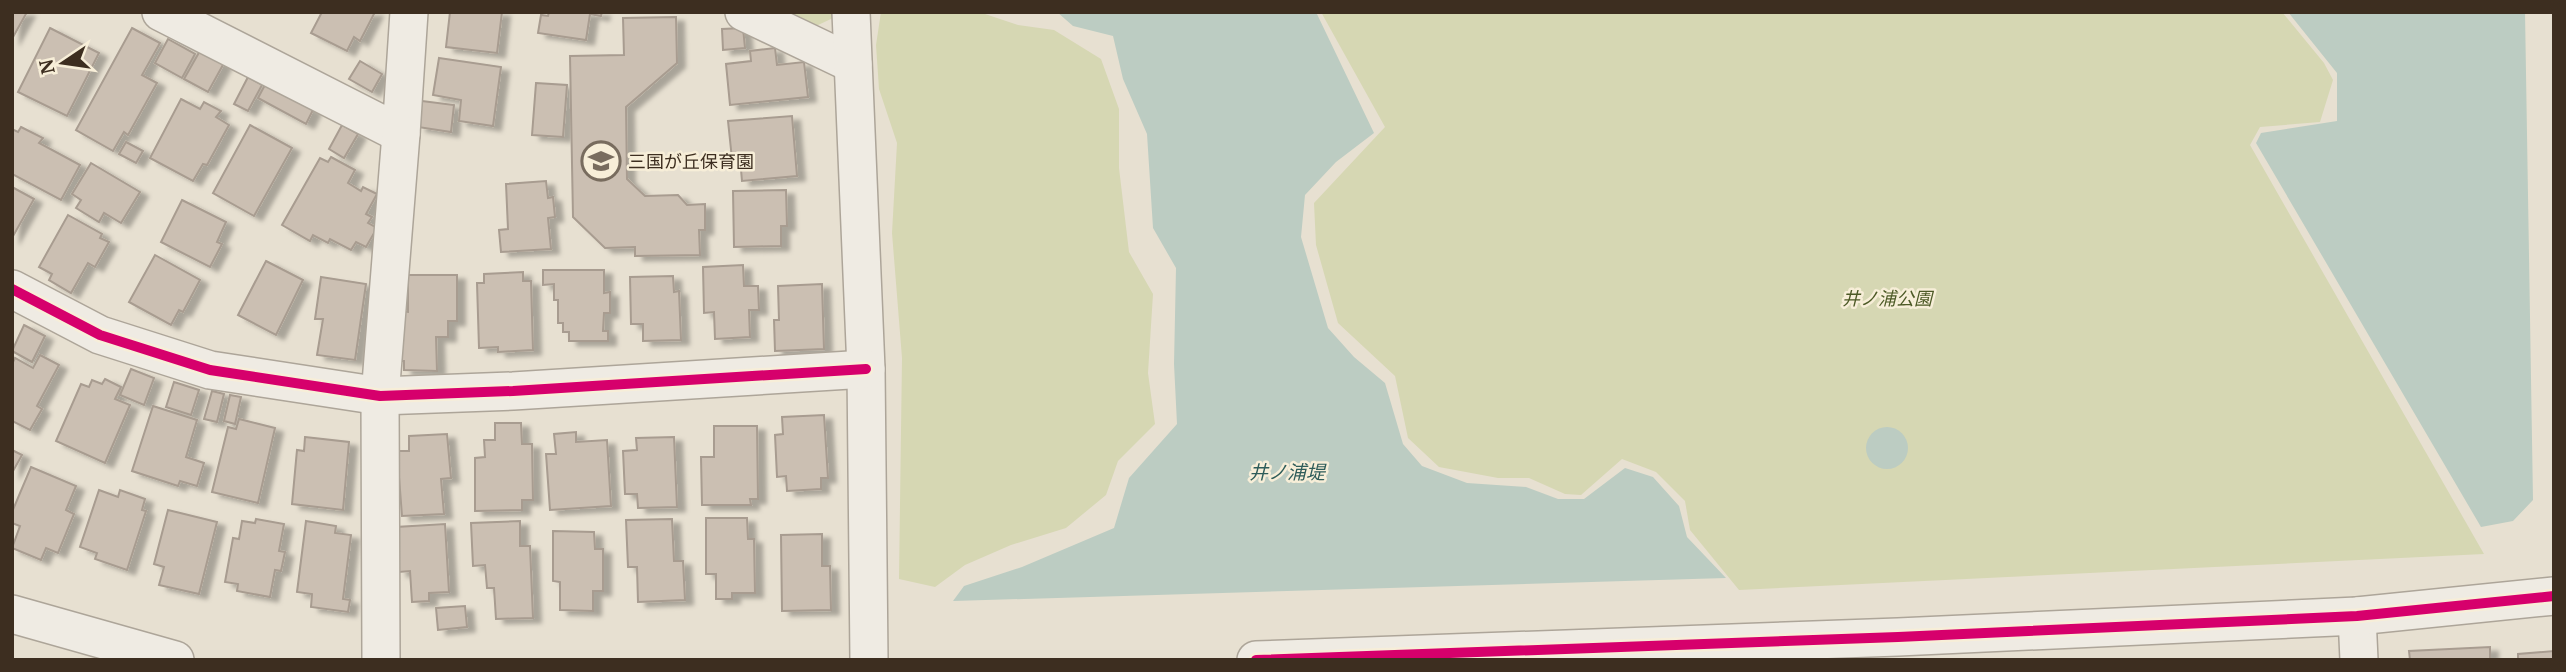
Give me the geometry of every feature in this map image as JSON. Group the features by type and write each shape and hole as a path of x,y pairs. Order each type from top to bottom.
{"street":[{"path":"161,12 401,134"},
{"path":"382,660 380,396 409,12"},
{"path":"744,12 853,64"},
{"path":"851,12 866,369 869,660"},
{"path":"12,289 100,335 210,370 380,396 513,391 866,369"},
{"path":"1255,660 1899,648 2357,616 2554,596"},
{"path":"12,614 175,660"},
{"path":"2357,616 2359,660"}],"green space":[{"path":"790,12 832,12 833,18 816,26"},
{"path":"881,12 979,12 1018,25 1054,30 1101,59 1119,109 1119,168 1129,252 1153,294 1148,373 1155,424 1118,461 1106,495 1066,528 1011,545 965,565 935,587 899,579 902,358 892,233 897,143 879,89 876,45"},
{"name":"井ノ浦公園","path":"1321,12 2282,12 2324,63 2333,80 2320,122 2260,127 2250,145 2484,554 1739,590 1690,530 1685,501 1656,472 1622,459 1581,495 1565,494 1529,478 1498,478 1439,467 1408,438 1395,376 1338,323 1316,245 1314,203 1385,127"}],"water":[{"name":"井ノ浦堤","path":"1057,12 1316,12 1374,133 1336,162 1305,195 1301,237 1328,328 1354,357 1385,383 1403,444 1422,466 1467,483 1526,487 1558,499 1584,499 1625,468 1653,477 1679,506 1687,537 1726,578 953,601 964,586 1022,567 1114,528 1129,478 1177,424 1174,364 1176,268 1153,228 1147,134 1123,79 1113,36 1073,26"},
{"path":"2288,12 2525,12 2533,500 2513,521 2481,527 2256,143 2261,133 2337,121 2337,73"},
{"path":"1887,427 1902,433 1908,448 1902,463 1887,469 1872,463 1866,448 1872,433"}],"building":[{"path":"12,12 27,12 12,39"},
{"path":"322,12 375,12 360,41 354,37 347,51 311,33"},
{"path":"450,12 502,12 497,53 446,47"},
{"path":"549,12 602,12 601,16 590,14 586,40 538,33 541,15 548,16"},
{"path":"676,17 677,63 626,107 627,179 645,196 678,195 687,205 705,204 705,230 699,230 700,255 635,256 635,247 605,248 573,217 570,56 624,55 623,18"},
{"path":"50,28 99,53 67,116 18,92"},
{"path":"132,28 160,43 142,75 157,83 128,135 124,132 113,151 76,130"},
{"path":"743,28 745,48 723,50 722,29"},
{"path":"168,39 195,54 182,78 155,63"},
{"path":"775,48 777,65 804,62 808,97 730,105 726,64 751,61 750,51"},
{"path":"201,49 224,63 208,92 184,79"},
{"path":"439,58 501,67 493,126 459,121 461,100 433,95"},
{"path":"360,61 382,74 372,92 349,79"},
{"path":"248,77 262,85 248,111 234,104"},
{"path":"266,83 313,110 306,124 258,98"},
{"path":"536,83 567,85 563,137 532,135"},
{"path":"181,99 200,109 204,102 221,111 216,117 229,125 207,165 203,164 193,181 150,158"},
{"path":"422,101 454,105 451,132 418,127"},
{"path":"792,116 797,176 742,181 740,158 732,159 728,121"},
{"path":"250,125 292,148 254,216 213,193"},
{"path":"342,125 358,134 344,158 329,149"},
{"path":"21,127 43,138 39,143 80,165 61,200 12,174 12,129 18,132"},
{"path":"126,142 143,151 136,163 119,154"},
{"path":"331,157 355,170 348,183 361,191 363,187 377,194 366,214 372,217 368,223 377,228 366,247 356,242 351,250 330,239 328,243 313,235 310,241 282,225 320,158 328,162"},
{"path":"91,163 140,192 121,223 104,213 99,222 76,208 81,200 72,194"},
{"path":"546,181 548,198 553,197 555,217 548,218 551,249 501,252 499,230 508,229 506,184"},
{"path":"12,187 34,199 12,238"},
{"path":"786,190 787,226 781,226 781,246 734,247 733,191"},
{"path":"182,200 226,222 217,242 222,244 210,267 161,242"},
{"path":"68,215 102,234 100,238 109,242 95,267 88,263 71,293 49,280 52,274 39,267"},
{"path":"155,255 200,280 183,312 179,310 171,325 129,302"},
{"path":"266,261 303,280 276,335 238,315"},
{"path":"743,265 744,286 758,286 759,310 749,310 750,337 715,339 714,312 704,313 703,267"},
{"path":"543,270 604,270 604,293 610,292 610,313 604,313 603,331 608,331 608,341 569,341 569,332 563,332 563,323 558,323 558,300 554,300 554,284 543,285"},
{"path":"523,272 523,281 531,281 533,350 498,352 498,347 479,348 477,283 484,283 484,274"},
{"path":"408,275 457,275 457,321 448,321 448,337 436,337 437,371 404,370 404,361 400,361 399,311 408,312"},
{"path":"673,276 674,292 679,291 681,340 643,341 643,324 631,324 630,277"},
{"path":"321,277 366,284 355,360 317,355 323,319 315,319"},
{"path":"822,284 824,349 775,351 774,320 779,320 778,286"},
{"path":"24,325 45,336 32,362 12,351"},
{"path":"40,355 59,365 37,406 42,409 30,430 12,421 12,364 15,358 33,368"},
{"path":"131,369 154,378 144,405 120,395"},
{"path":"105,379 121,387 115,399 130,405 105,463 56,441 81,384 89,387 92,380 102,384"},
{"path":"174,382 199,390 191,415 166,407"},
{"path":"212,391 224,394 217,422 204,419"},
{"path":"230,395 241,397 235,424 224,421"},
{"path":"153,406 197,420 186,457 204,463 197,486 180,481 178,486 132,471"},
{"path":"824,415 828,478 821,478 821,489 787,491 786,476 777,477 775,435 783,434 782,417"},
{"path":"239,419 275,428 258,503 212,492 228,427 236,429"},
{"path":"495,423 521,423 522,444 532,444 533,500 522,500 522,510 475,511 475,458 485,457 484,440 495,440"},
{"path":"714,426 757,426 758,499 750,499 751,505 702,505 701,457 714,457"},
{"path":"576,432 576,442 607,440 611,506 550,510 546,454 556,454 554,434"},
{"path":"447,434 451,478 441,479 444,514 402,516 397,451 409,451 409,436"},
{"path":"305,437 349,442 343,510 292,504 297,450 304,451"},
{"path":"674,437 677,507 638,508 637,494 625,494 623,451 637,450 636,438"},
{"path":"12,450 22,455 12,473"},
{"path":"31,467 76,486 66,510 74,514 58,553 46,548 41,560 12,548 20,526 12,523 12,512"},
{"path":"99,490 118,497 120,490 145,499 142,510 146,511 127,570 95,559 97,553 80,547"},
{"path":"168,510 217,522 199,594 159,585 164,567 154,564"},
{"path":"706,518 747,518 748,539 754,539 755,593 732,593 732,599 716,599 716,574 706,574"},
{"path":"256,519 284,524 279,551 285,552 281,571 275,570 270,597 237,591 238,584 225,582 233,538 239,539 242,521 255,523"},
{"path":"672,519 674,561 683,561 685,600 638,602 637,567 628,567 626,520"},
{"path":"306,521 336,526 335,533 351,535 343,599 350,600 348,612 311,607 312,594 297,592"},
{"path":"520,521 520,546 530,546 533,618 496,619 494,588 487,588 485,565 473,566 471,523"},
{"path":"445,524 449,592 429,593 429,601 412,602 410,571 399,572 396,527"},
{"path":"553,531 594,532 595,549 603,549 603,591 593,591 593,611 560,610 560,582 553,581"},
{"path":"822,534 822,566 830,566 831,610 782,611 781,535"},
{"path":"465,606 467,627 438,630 436,608"},
{"path":"2490,647 2490,660 2410,660 2409,651"},
{"path":"2554,651 2554,660 2518,660 2518,654"}],"cycle path":[{"path":"12,289 100,335 210,370 380,396 513,391 866,369"},
{"path":"1256,660 1898,637 2357,616 2554,596"}],"place":[{"name":"三国が丘保育園","path":"601,161"}]}
